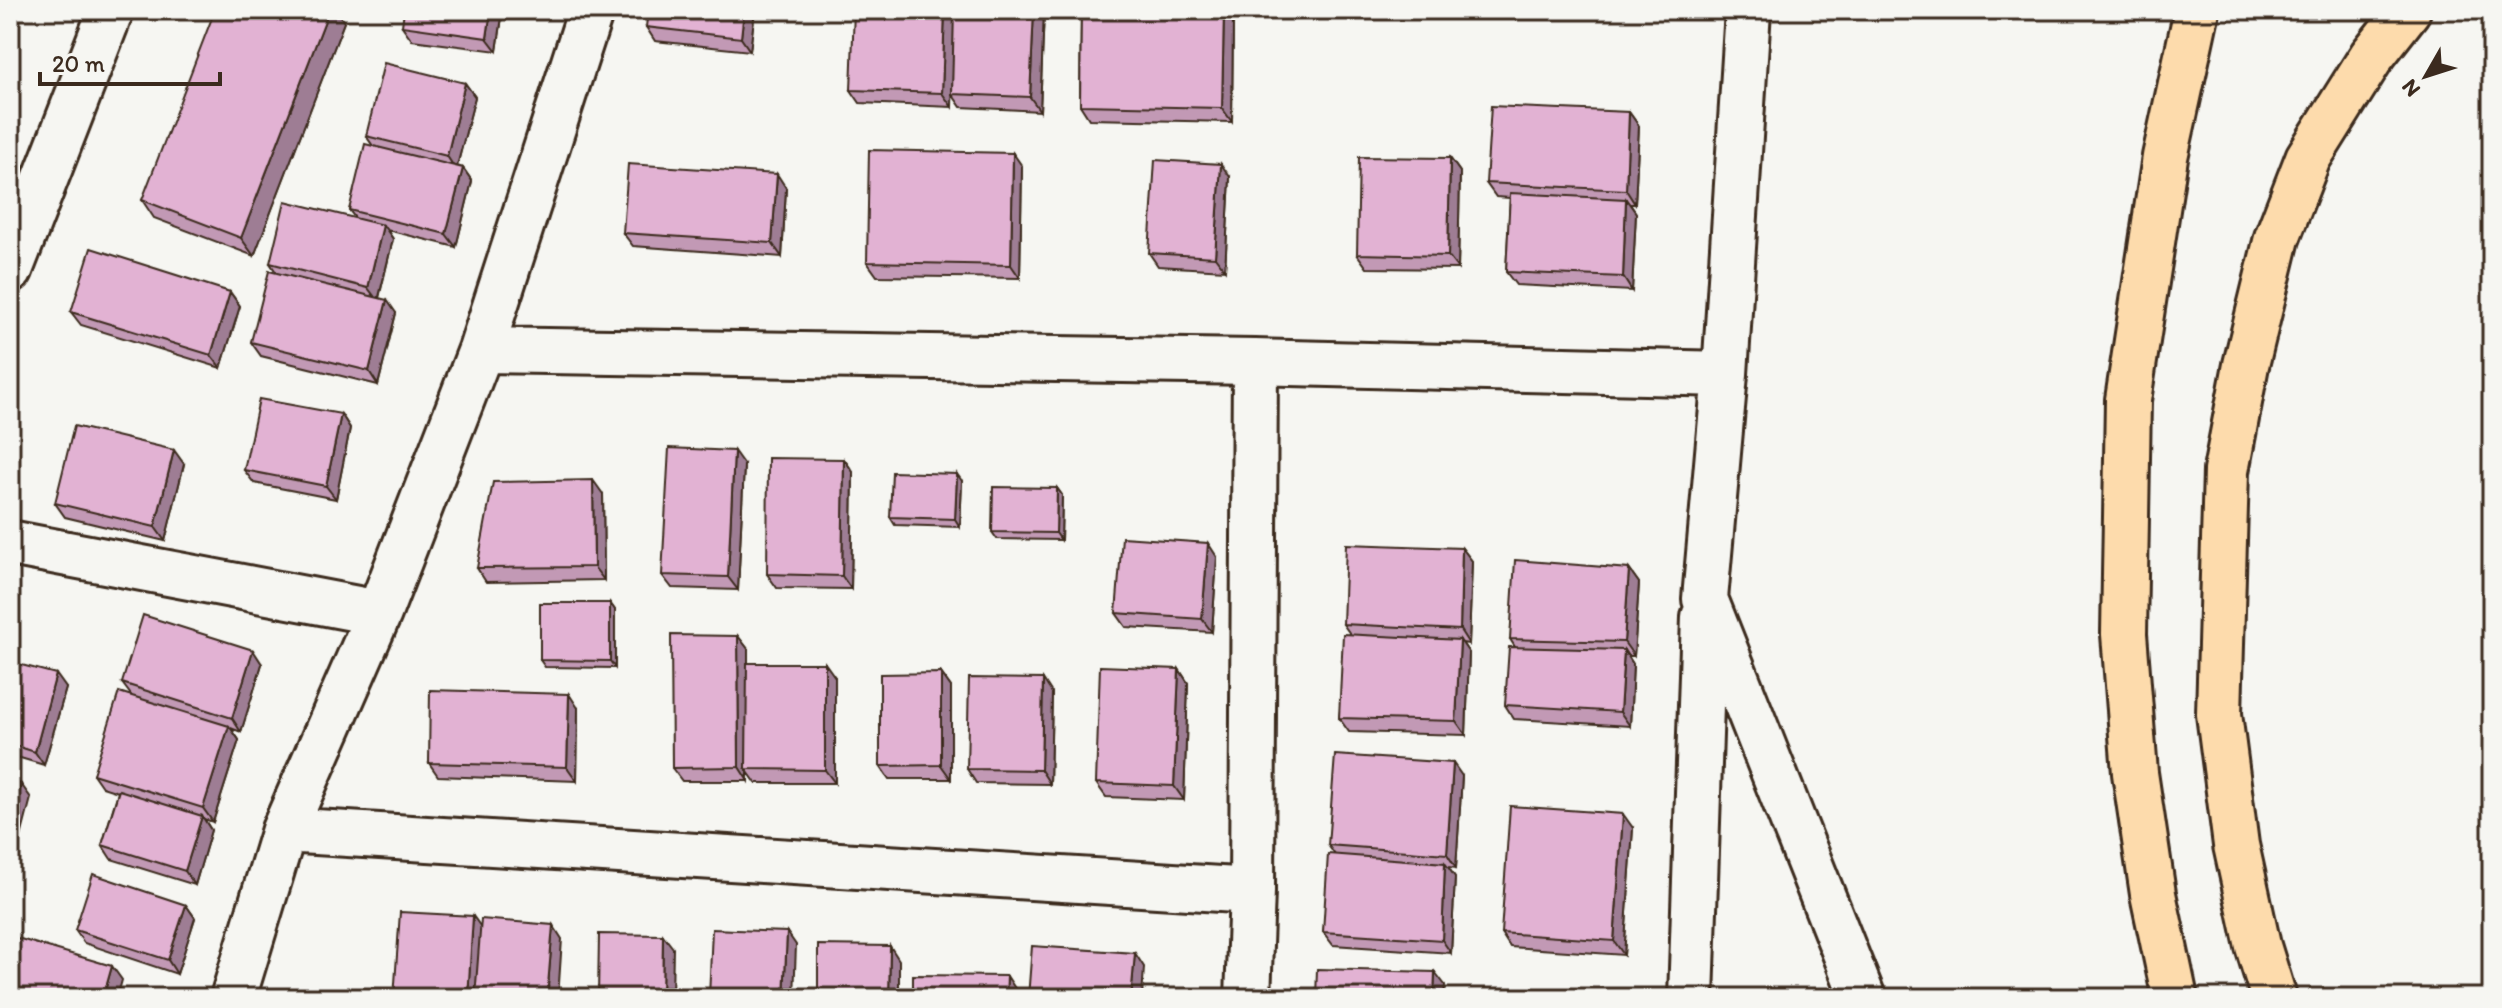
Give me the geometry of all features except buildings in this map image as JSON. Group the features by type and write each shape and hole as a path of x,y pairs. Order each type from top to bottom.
{"highway":[{"path":"2175,998 2153,894 2135,773 2126,665 2128,400 2165,157 2197,10"},
{"path":"2274,998 2258,946 2236,845 2219,714 2226,471 2246,365 2277,238 2308,158 2372,56 2408,10"}],"street":[{"path":"10,270 111,10"},
{"path":"233,998 284,830 379,613 481,350 591,10"},
{"path":"1691,998 1705,599 1725,374 1748,10"},
{"path":"481,350 1255,362 1725,374"},
{"path":"1248,998 1252,891 1255,362"},
{"path":"10,543 379,613"},
{"path":"1705,599 1863,998"},
{"path":"284,830 1252,891"}]}
